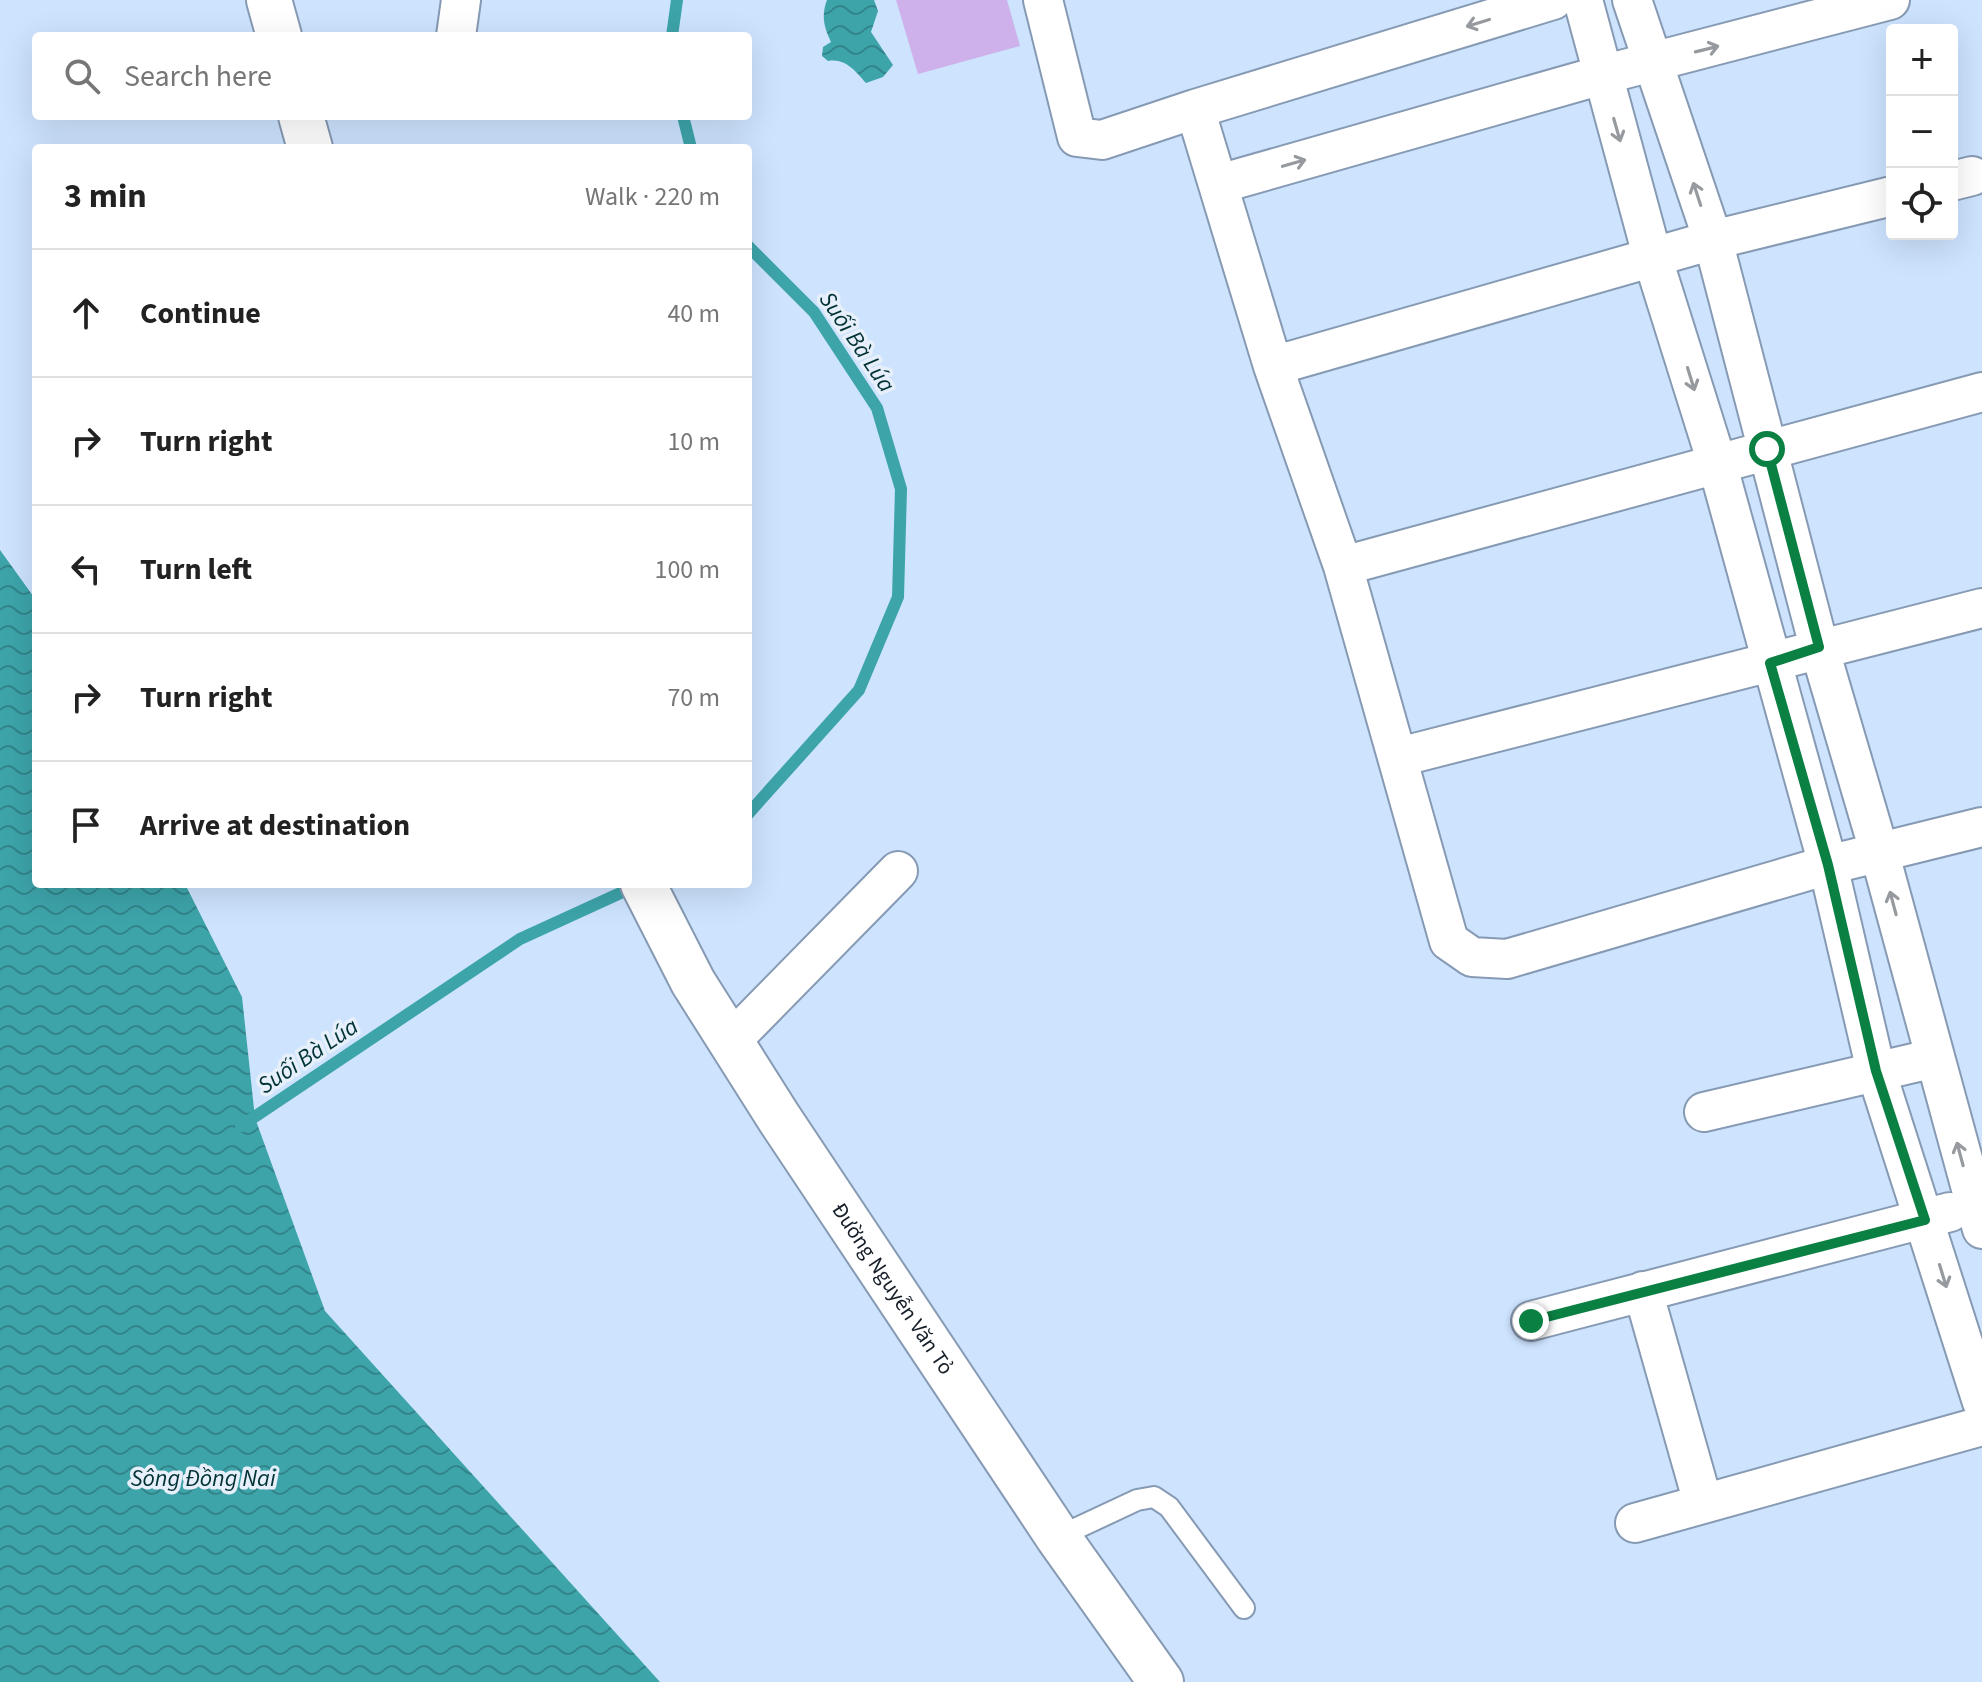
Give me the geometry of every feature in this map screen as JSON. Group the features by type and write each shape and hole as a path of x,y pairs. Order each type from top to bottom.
{"street":[{"path":"269,0 278,32"},
{"path":"457,32 461,0"},
{"path":"1043,0 1077,137 1102,140 1553,0"},
{"path":"1583,0 1653,259 1717,463 1828,865 1876,1071 1982,1402"},
{"path":"1531,1321 1925,1220 1979,1211 1819,647 1713,240 1632,0"},
{"path":"1219,184 1602,75 1890,0"},
{"path":"1195,109 1273,366 1343,566 1449,941 1472,957 1507,959 1828,865 1982,827"},
{"path":"302,120 309,144"},
{"path":"1273,366 1713,240 1886,197"},
{"path":"1343,566 1982,392"},
{"path":"1399,757 1770,663 1819,647 1982,608"},
{"path":"731,1041 898,871"},
{"name":"Đường Nguyễn Văn Tỏ","path":"645,888 693,982 731,1041 1058,1537 1161,1682"},
{"path":"1704,1112 1935,1058"},
{"path":"1643,1291 1703,1503"},
{"path":"1635,1523 1982,1426"}],"lane":[{"path":"1058,1537 1137,1500 1154,1497 1169,1507 1244,1608"}],"shaded area":[{"path":"896,0 1007,0 1020,46 918,74"}],"water":[{"path":"827,0 874,0 878,11 871,32 893,65 883,77 866,83 845,63 828,61 822,56 823,47 831,42 824,21"},
{"name":"Sông Đồng Nai","path":"0,550 32,594 32,888 187,888 242,997 255,1118 325,1311 660,1682 0,1682"}],"waterway":[{"name":"Suối Bà Lúa","path":"673,32 677,0"},
{"name":"Suối Bà Lúa","path":"684,120 690,144"},
{"name":"Suối Bà Lúa","path":"752,250 814,312 877,408 901,489 898,597 859,690 752,810"},
{"name":"Suối Bà Lúa","path":"241,1126 520,939 631,888"}],"route":[{"path":"1531,1321 1925,1220 1876,1071 1828,865 1770,663 1819,647 1767,449"}]}
